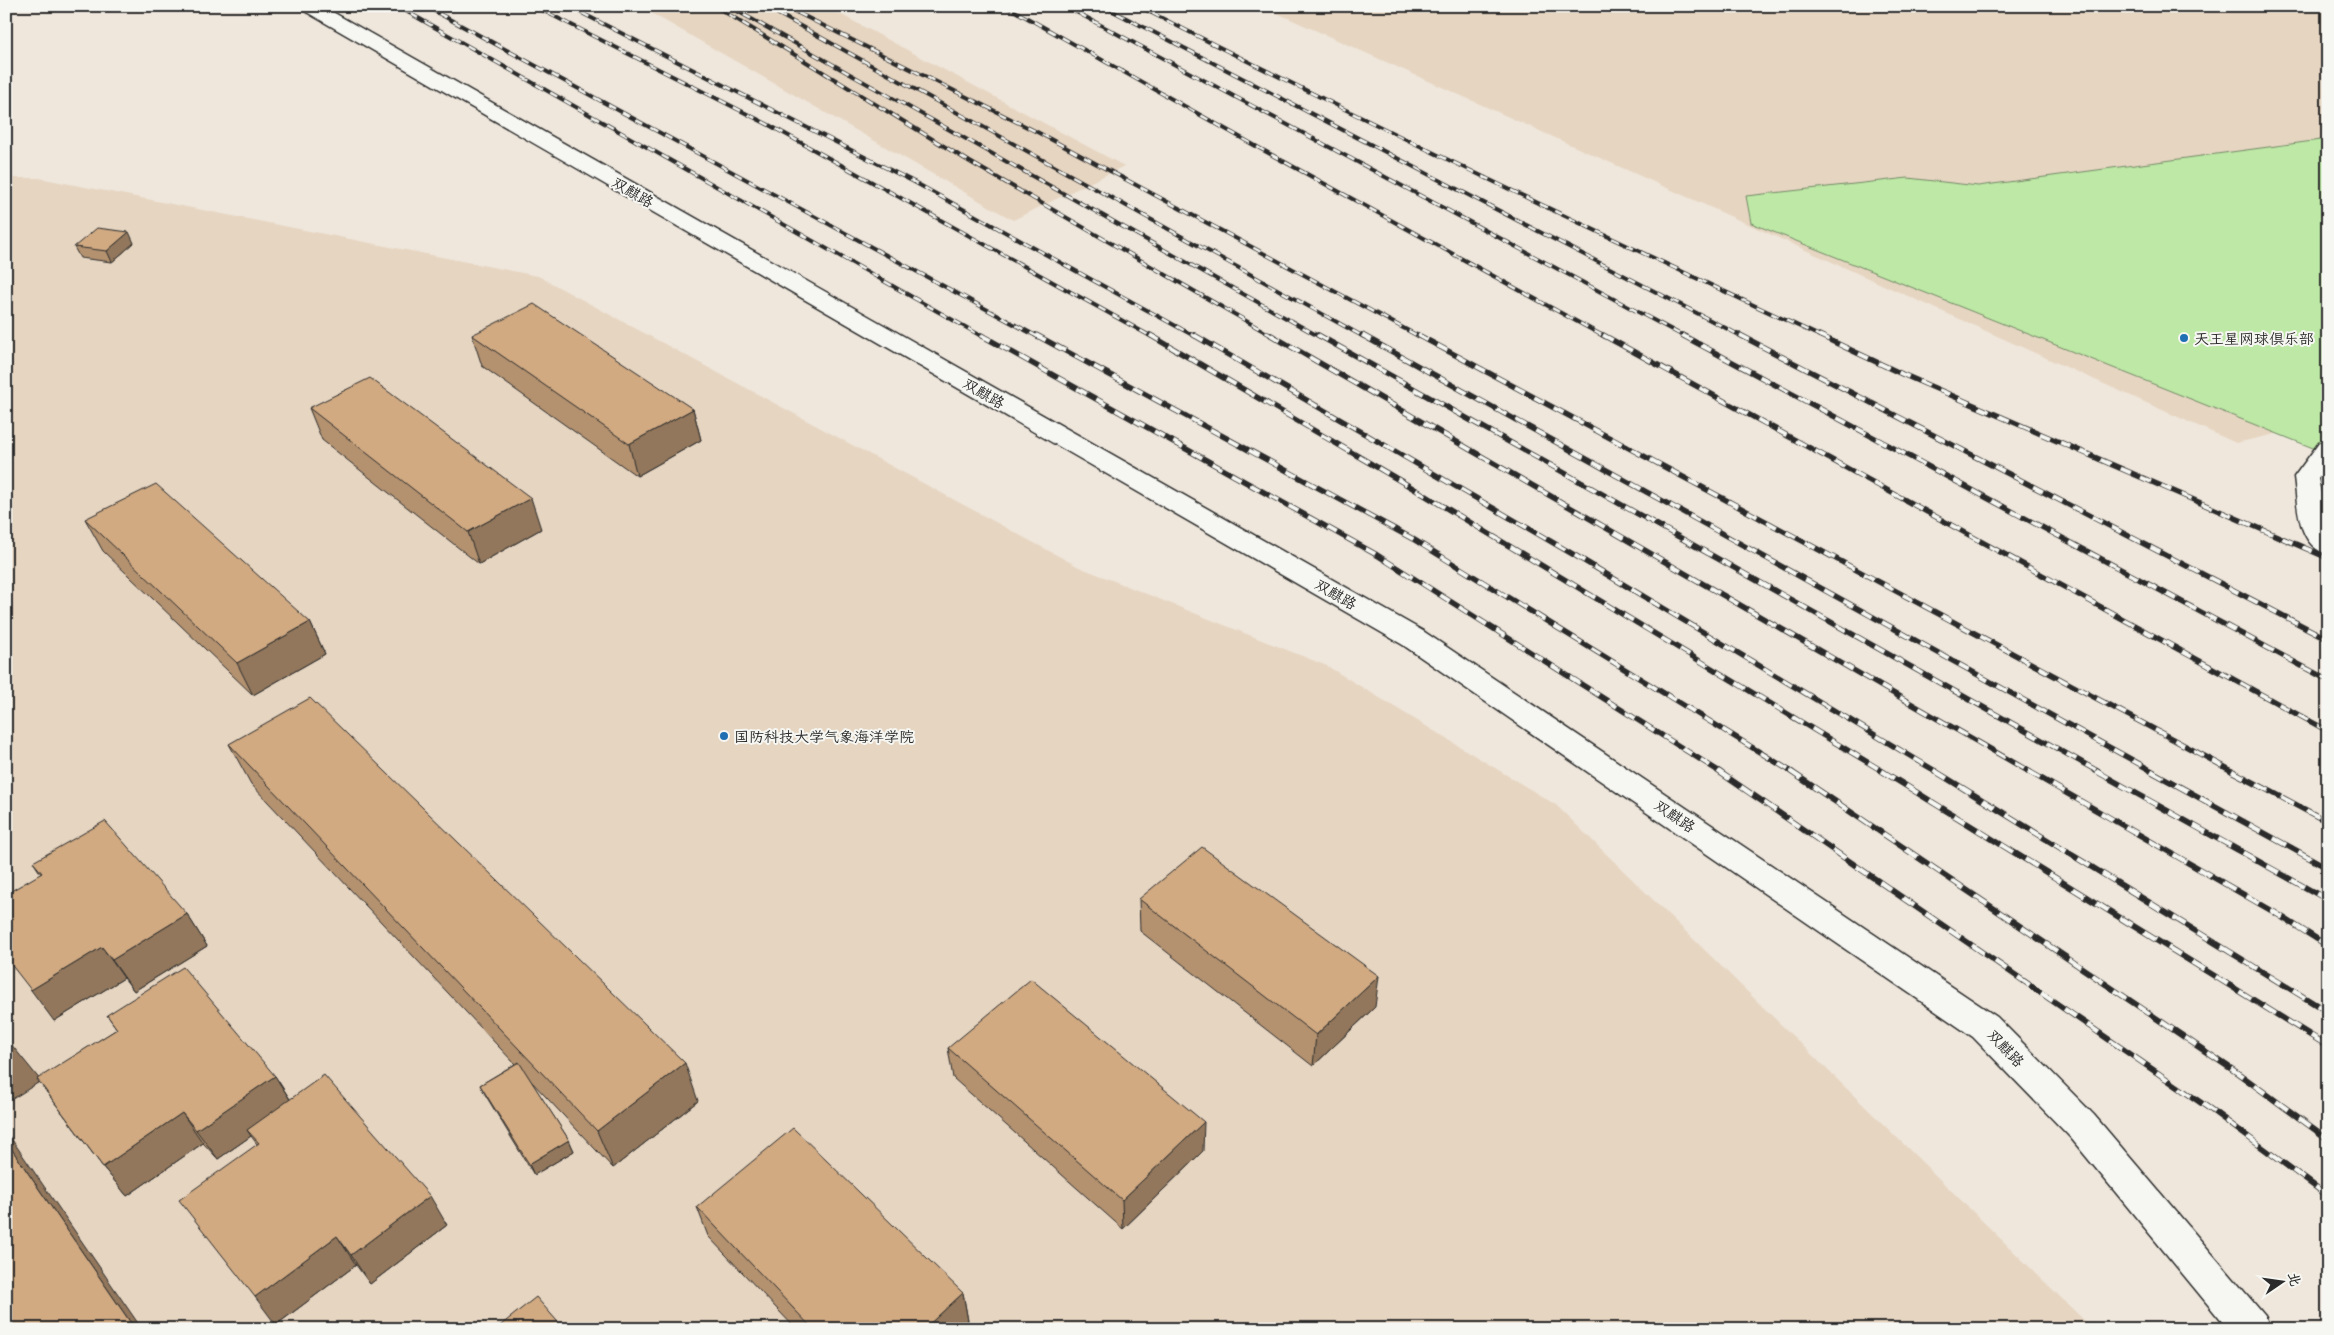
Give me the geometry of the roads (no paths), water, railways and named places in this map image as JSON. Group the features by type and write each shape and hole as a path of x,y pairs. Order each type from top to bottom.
{"street":[{"name":"双麒路","path":"309,6 1413,638 1936,993 1985,1027 2082,1126 2252,1329"},
{"path":"2328,448 2306,477 2316,535 2328,546"}],"railway":[{"path":"397,6 983,337"},
{"path":"425,6 1038,337"},
{"path":"534,6 769,125 1152,337"},
{"path":"568,6 914,182 1196,337"},
{"path":"715,6 970,162 1274,337"},
{"path":"764,6 1364,337"},
{"path":"784,6 1039,133 1420,337"},
{"path":"1006,6 1261,149 1605,337"},
{"path":"1065,6 1685,337"},
{"path":"1103,6 1743,337"},
{"path":"1138,6 1478,175 1822,337"},
{"path":"730,7 1320,337"},
{"path":"981,335 1377,555 1720,772"},
{"path":"1036,335 1413,539 1792,772"},
{"path":"1150,335 1423,494 1884,772"},
{"path":"1194,335 1576,556 1937,772"},
{"path":"1271,335 2030,772"},
{"path":"1318,335 2099,772"},
{"path":"1362,335 2154,772"},
{"path":"1418,335 2234,772"},
{"path":"1603,335 2328,731"},
{"path":"1682,335 2328,680"},
{"path":"1740,335 2328,639"},
{"path":"1819,335 1902,374 2328,558"},
{"path":"1718,771 2213,1111 2328,1196"},
{"path":"1790,771 2239,1074 2328,1139"},
{"path":"1882,771 2328,1046"},
{"path":"1935,771 2328,1012"},
{"path":"2028,771 2274,912 2328,946"},
{"path":"2096,771 2328,900"},
{"path":"2151,771 2328,868"},
{"path":"2232,771 2328,822"}],"place":[{"name":"天王星网球俱乐部","path":"2184,338"},
{"name":"国防科技大学气象海洋学院","path":"724,736"}]}
